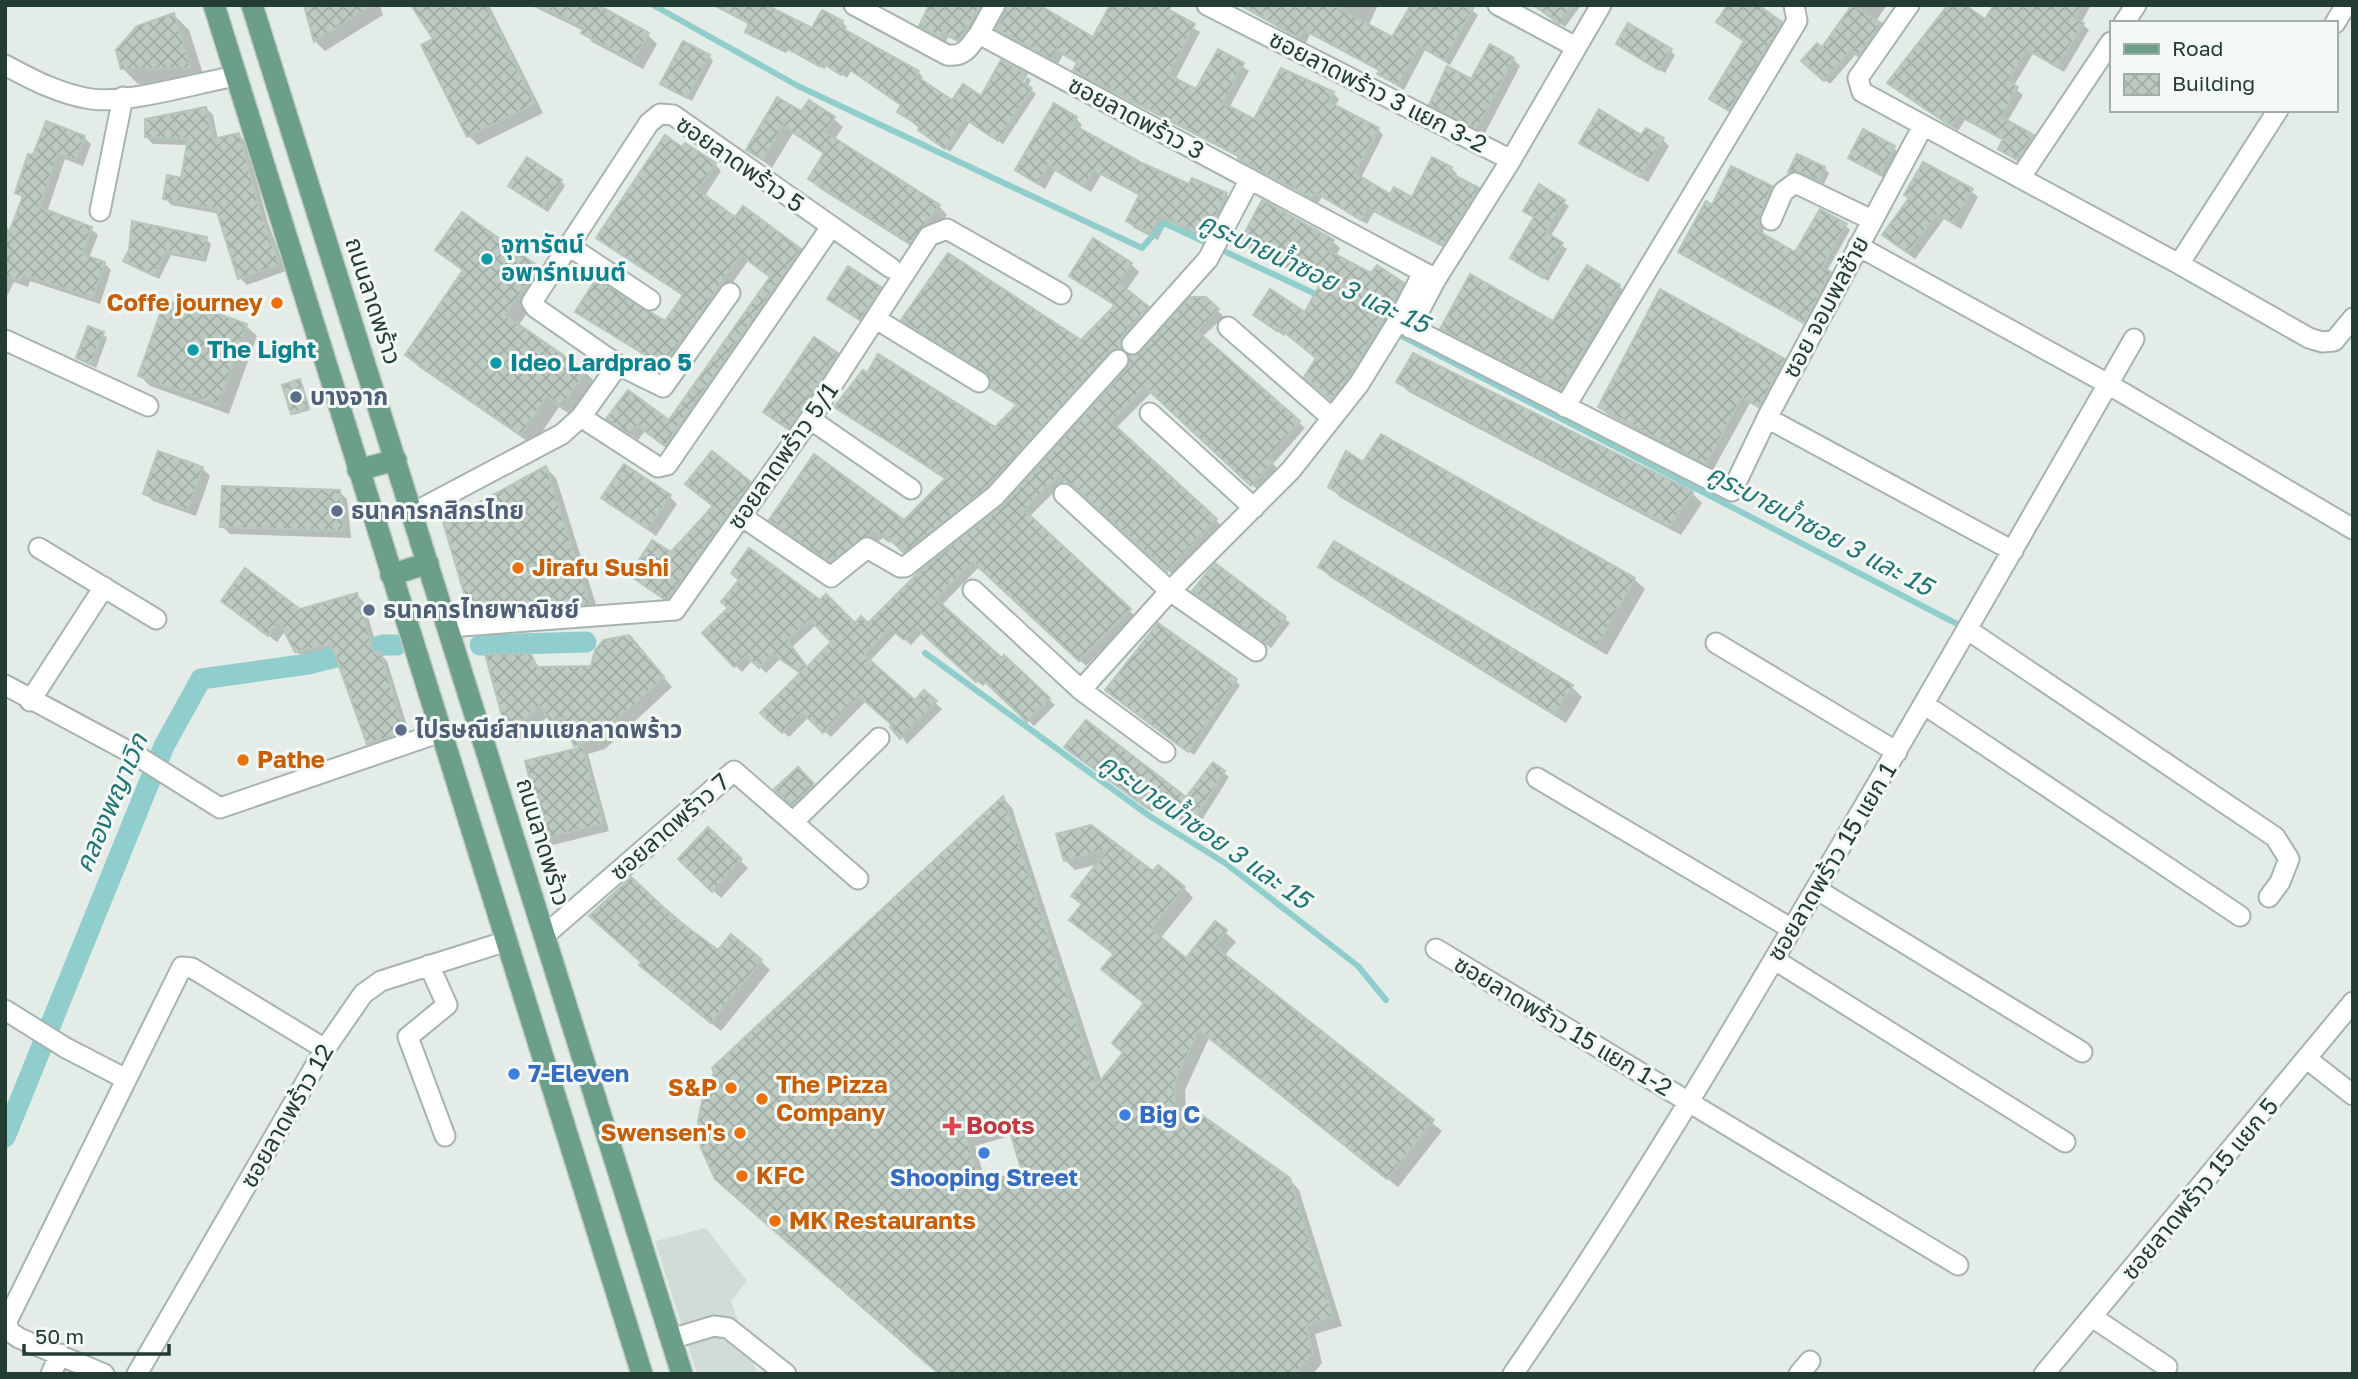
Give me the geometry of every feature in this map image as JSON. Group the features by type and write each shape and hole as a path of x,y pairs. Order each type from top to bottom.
{"main road":[{"path":"214,5 642,1374"},
{"name":"ถนนลาดพร้าว","path":"252,5 682,1374"},
{"path":"358,470 396,460"},
{"path":"391,575 428,563"}],"street":[{"path":"854,5 947,55 957,56 965,52 979,34 995,5"},
{"name":"ซอยลาดพร้าว 3 แยก 3-2","path":"1207,5 1511,160"},
{"path":"1081,690 1170,592 1291,470 1332,418 1398,328 1429,276 1511,160 1601,5"},
{"path":"1398,328 1565,407 1797,21 1794,5"},
{"path":"1909,5 1857,78 1857,85 1862,92 2322,342 2334,341 2353,318"},
{"path":"2125,21 2136,5"},
{"path":"2336,21 2346,5"},
{"path":"1505,7 1576,47"},
{"name":"ซอยลาดพร้าว 3","path":"979,34 1429,276"},
{"path":"2020,178 2110,43"},
{"path":"5,65 42,85 67,94 94,99 124,97 236,76"},
{"path":"100,211 124,97"},
{"path":"2179,264 2277,112"},
{"name":"ซอยลาดพร้าว 5","path":"618,365 533,305 649,123 660,114 673,116 891,268"},
{"name":"ซอย จอมพลซ้าย","path":"1565,407 1732,491 1767,418 1923,126"},
{"path":"1132,344 1186,288 1215,247 1250,179"},
{"path":"1771,220 1783,192 1795,183 1872,220"},
{"path":"581,417 658,467 667,465 831,227"},
{"name":"ซอยลาดพร้าว 5/1","path":"449,627 675,610 810,419 929,236 947,229 1061,294"},
{"path":"569,246 650,300"},
{"path":"1858,246 2108,384 2353,529"},
{"path":"413,513 562,435 581,417 618,365 663,387 730,293"},
{"path":"876,319 979,382"},
{"path":"1228,327 1332,418"},
{"name":"ซอยลาดพร้าว 15 แยก 1","path":"1513,1374 1569,1293 1690,1102 1925,705 2134,339"},
{"path":"5,340 148,406"},
{"path":"741,516 831,577 867,548 900,567 905,567 995,496 1118,360"},
{"path":"1150,413 1254,508"},
{"path":"1767,418 2013,551"},
{"path":"810,419 911,489"},
{"path":"1063,494 1170,592 1256,651"},
{"path":"39,548 156,619"},
{"path":"30,701 104,587"},
{"path":"973,590 1081,690 1165,752"},
{"path":"1968,630 2275,837 2289,859 2280,882 2269,897"},
{"path":"1716,643 1897,752"},
{"path":"5,685 30,701 139,757 220,808 441,732"},
{"path":"1925,705 2240,916"},
{"path":"793,822 879,738"},
{"name":"ซอยลาดพร้าว 7","path":"545,936 732,772 736,772 858,879"},
{"path":"1537,778 1792,929"},
{"path":"1816,890 2082,1052"},
{"name":"ซอยลาดพร้าว 12","path":"137,1374 325,1049 372,986 507,941"},
{"name":"ซอยลาดพร้าว 15 แยก 1-2","path":"1436,949 1958,1265"},
{"path":"1774,960 2065,1142"},
{"path":"429,965 447,1005 408,1037 444,1136"},
{"path":"104,1374 19,1338 9,1331 7,1321 185,966 325,1049"},
{"path":"5,1010 66,1048 127,1079"},
{"name":"ซอยลาดพร้าว 15 แยก 5","path":"2044,1374 2350,1011"},
{"path":"2307,1059 2353,1095"},
{"path":"2092,1317 2167,1367"},
{"path":"671,1339 713,1326 728,1328 786,1374"},
{"path":"51,1374 61,1354"}],"shaded area":[{"path":"706,1228 747,1281 731,1301 757,1374 697,1374 655,1241"}],"building":[{"path":"304,5 373,5 314,42"},
{"path":"411,5 486,5 535,104 467,137 421,45 433,39"},
{"path":"537,5 598,5 649,33 633,61 581,33 584,28"},
{"path":"714,5 766,5 812,28 822,10 843,21 840,27 919,71 916,76 952,100 963,84 981,96 1001,60 1027,74 1022,82 1032,88 998,141 965,119 945,149 918,130 920,126 897,112 901,105 846,67 841,75 821,62 819,66 783,46 781,50 745,32 749,23"},
{"path":"929,5 981,5 958,41 942,32 940,37 919,26"},
{"path":"1007,5 1039,5 1093,37 1110,5 1171,5 1169,10 1195,24 1169,75 1196,89 1218,49 1244,63 1223,103 1254,119 1281,68 1334,92 1329,102 1379,128 1355,173 1390,194 1394,187 1412,197 1432,157 1452,167 1450,173 1479,188 1443,245 1368,208 1361,220 1315,192 1312,198 1238,159 1239,156 1073,70 1077,63 1057,50 1051,59 996,29"},
{"path":"1241,5 1333,5 1392,37 1411,5 1475,5 1444,60 1419,46 1398,85 1377,74 1380,70 1304,30 1299,38"},
{"path":"1533,5 1573,5 1560,24"},
{"path":"1728,5 1758,5 1782,22 1729,111 1709,99 1744,41 1716,22"},
{"path":"1852,5 1881,23 1858,56 1851,50 1824,81 1801,61 1817,43 1822,47"},
{"path":"1948,5 1965,5 1985,19 1994,5 2082,5 2075,18 2084,23 2057,67 2027,49 2008,81 2018,87 2001,117 2034,135 2017,160 1998,149 2003,139 1958,115 1951,126 1887,83"},
{"path":"174,13 191,68 121,69 116,50 137,26"},
{"path":"1628,23 1672,49 1659,70 1616,44"},
{"path":"683,41 710,55 687,98 660,84"},
{"path":"1490,44 1514,58 1477,129 1429,105 1447,66 1471,79"},
{"path":"777,97 801,111 809,100 835,117 825,132 940,205 910,243 808,179 824,153 783,126 763,160 746,150"},
{"path":"1054,103 1077,117 1072,124 1144,164 1189,184 1192,178 1227,193 1206,237 1160,215 1151,234 1126,221 1140,194 1094,170 1084,186 1048,165 1038,184 1015,170"},
{"path":"206,107 213,139 239,133 261,214 280,265 238,279 216,209 163,199 167,175 181,178 188,139 145,137 145,119"},
{"path":"1599,109 1641,135 1646,128 1664,138 1640,177 1579,143"},
{"path":"46,121 85,136 76,160 58,154 39,207 92,227 82,254 105,262 93,298 23,275 21,281 5,276 5,243 23,196 15,193 28,154 33,155"},
{"path":"1863,129 1895,146 1880,175 1848,158"},
{"path":"665,135 682,147 685,143 716,163 698,190 735,217 743,206 801,249 665,446 638,426 631,435 606,419 628,390 669,420 770,277 741,255 663,366 575,312 596,279 665,321 683,295 596,238"},
{"path":"1797,154 1825,167 1819,181 1800,172 1788,172"},
{"path":"527,157 562,180 543,208 508,186"},
{"path":"1923,162 1973,189 1953,223 1937,214 1908,253 1882,235 1909,198 1904,195"},
{"path":"1731,166 1772,186 1760,215 1758,231 1795,252 1820,209 1847,224 1822,267 1831,272 1804,323 1678,252 1706,201 1712,205"},
{"path":"1539,184 1565,200 1546,232 1563,243 1543,278 1510,258 1534,217 1523,211"},
{"path":"1262,200 1334,240 1329,251 1371,273 1377,265 1404,283 1349,377 1331,400 1304,377 1316,358 1279,328 1277,331 1253,315 1270,289 1305,312 1320,284 1242,244 1242,238"},
{"name":"Ideo Lardprao 5","path":"462,212 539,267 505,315 586,371 562,407 547,396 521,435 405,355 463,270 435,250"},
{"path":"132,221 207,237 202,258 166,251 154,276 123,261 129,250"},
{"path":"1093,238 1132,263 1119,283 1149,307 1122,336 1121,348 1109,352 987,487 904,553 883,533 881,536 874,531 830,562 769,520 814,454 904,520 946,478 834,407 863,370 867,373 878,354 995,427 1017,405 990,388 990,377 985,372 901,320 948,253 1081,340 1115,305 1069,276"},
{"path":"1587,265 1620,285 1561,390 1440,329 1470,274 1553,321"},
{"path":"848,266 881,287 860,320 827,299"},
{"path":"1660,289 1785,359 1759,407 1742,397 1706,464 1598,407"},
{"path":"1190,297 1206,297 1219,309 1197,331 1300,421 1269,457 1274,461 1251,486 1145,387 1111,422 1217,519 1167,571 1072,485 1058,476 1024,510 1131,609 1079,661 973,562 936,599 1002,658 1004,655 1050,698 1027,722 980,677 976,682 916,628 904,640 890,628 864,655 915,700 924,690 937,701 900,739 890,727 892,725 859,696 823,733 802,712 782,733 760,713 800,673 773,654 759,668 746,656 734,667 702,633 728,608 721,602 739,580 731,573 749,548 820,600 826,594 855,623 861,616 868,623 921,570 1004,504 1127,368 1129,356 1141,352","holes":["810,620 831,642 807,667 787,640"]},
{"name":"The Light","path":"165,300 203,314 205,309 247,324 218,405 138,376"},
{"path":"88,326 104,332 91,364 76,358"},
{"path":"814,337 838,353 788,429 763,412"},
{"path":"1413,353 1693,492 1670,526 1396,382"},
{"name":"บางจาก","path":"300,379 309,408 291,414 282,385"},
{"path":"1381,434 1635,578 1597,646 1328,487 1346,451 1363,462"},
{"path":"158,451 203,467 188,510 143,494"},
{"path":"712,451 751,482 668,598 664,599 629,575 652,540 671,552 713,506 685,484"},
{"path":"624,464 671,495 648,529 601,498"},
{"name":"Jirafu Sushi","path":"546,466 590,604 470,613 443,522"},
{"path":"222,486 340,490 344,531 220,527"},
{"path":"1334,541 1573,685 1555,714 1318,567"},
{"path":"1215,563 1286,617 1266,644 1192,591"},
{"path":"245,568 300,609 357,593 374,653 380,651 405,732 367,744 331,644 295,652 279,621 268,636 221,601"},
{"path":"1158,623 1237,679 1188,752 1105,690"},
{"path":"629,635 664,677 595,740 574,746 564,718 550,721 540,706 507,734 485,654 531,654 537,667 591,666 595,650 604,640"},
{"path":"1086,720 1186,797 1213,762 1225,771 1189,827 1154,798 1147,808 1064,747"},
{"path":"583,747 603,824 544,838 525,761"},
{"path":"798,767 814,784 792,806 774,789"},
{"path":"1003,796 1097,1085 1123,1053 1112,1043 1144,1003 1101,969 1114,954 1069,920 1082,904 1071,896 1108,849 1064,861 1056,834 1091,825 1153,871 1158,865 1185,887 1151,929 1186,958 1215,921 1227,930 1214,946 1434,1120 1387,1179 1199,1030 1176,1079 1175,1101 1179,1128 1200,1114 1290,1178 1333,1316 1306,1325 1313,1353 1296,1374 939,1374 715,1179 701,1148 698,1122 703,1096 714,1073 712,1068","holes":["1008,1125 1022,1172 981,1183 966,1136"]},
{"path":"708,827 742,859 712,892 678,859"},
{"path":"631,877 676,919 718,950 731,934 762,960 711,1023 639,965 641,962 589,916"}],"waterway":[{"name":"คูระบายน้ำซอย 3 และ 15","path":"653,5 798,86 1142,248 1164,223 1322,297"},
{"name":"คูระบายน้ำซอย 3 และ 15","path":"1373,321 1961,626"},
{"name":"คลองพญาเวิก","path":"480,645 586,642"},
{"name":"คลองพญาเวิก","path":"5,1137 164,746 201,679 308,664 384,645 397,645"},
{"name":"คูระบายน้ำซอย 3 และ 15","path":"925,653 1151,817 1225,863 1358,966 1386,1000"}],"place":[{"name":"จุฑารัตน์ อพาร์ทเมนต์","path":"487,259"},
{"name":"Coffe journey","path":"277,303"},
{"name":"The Light","path":"193,350"},
{"name":"Ideo Lardprao 5","path":"496,363"},
{"name":"บางจาก","path":"296,397"},
{"name":"ธนาคารกสิกรไทย","path":"337,511"},
{"name":"Jirafu Sushi","path":"518,568"},
{"name":"ธนาคารไทยพาณิชย์","path":"369,610"},
{"name":"ไปรษณีย์สามแยกลาดพร้าว","path":"401,730"},
{"name":"Pathe","path":"243,760"},
{"name":"7-Eleven","path":"514,1074"},
{"name":"S&P","path":"731,1088"},
{"name":"The Pizza Company","path":"762,1099"},
{"name":"Big C","path":"1125,1115"},
{"name":"Boots","path":"952,1126"},
{"name":"Swensen's","path":"740,1133"},
{"name":"Shooping Street","path":"984,1153"},
{"name":"KFC","path":"742,1176"},
{"name":"MK Restaurants","path":"775,1221"}]}
